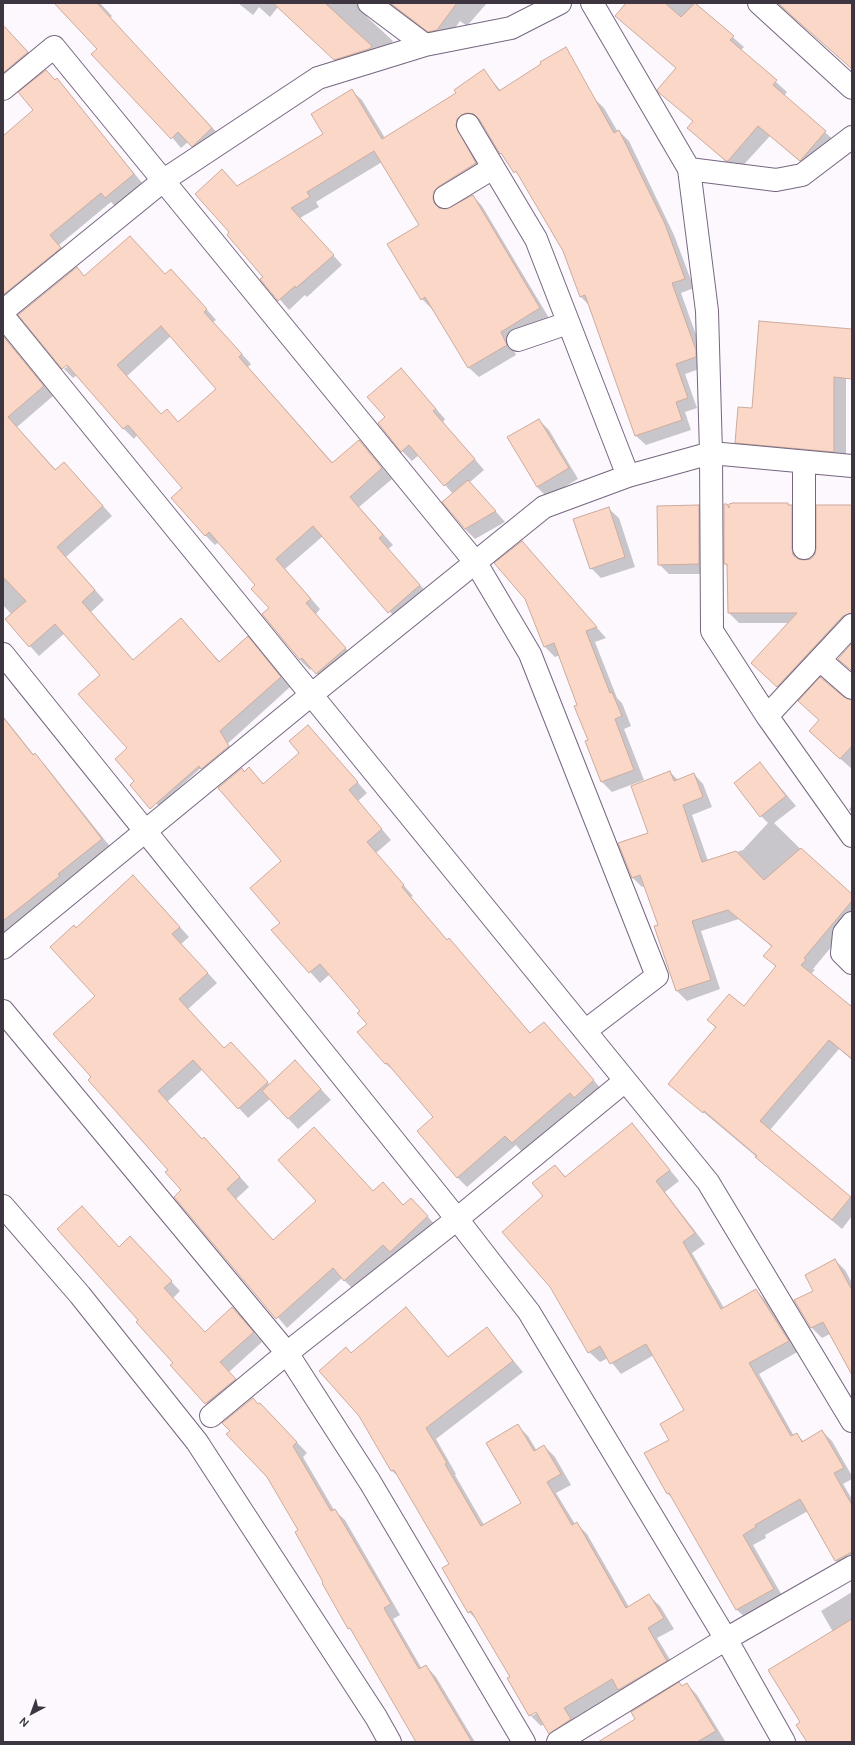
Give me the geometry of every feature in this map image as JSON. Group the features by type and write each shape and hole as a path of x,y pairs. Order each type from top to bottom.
{"street":[{"path":"369,3 425,45"},
{"path":"3,311 164,180 318,78 425,45 511,28 560,3"},
{"path":"592,3 689,169 707,311 711,453 712,631 767,716 852,836"},
{"path":"759,3 852,88"},
{"path":"3,89 54,47 476,563 530,654 657,976 585,1032"},
{"path":"468,125 536,240 628,476"},
{"path":"689,169 776,180 802,175 852,137"},
{"path":"445,197 493,168"},
{"path":"3,316 708,1182 852,1421"},
{"path":"518,340 568,323"},
{"path":"3,948 311,695 544,507 628,476 711,453 852,466"},
{"path":"804,462 804,548"},
{"path":"767,716 852,625"},
{"path":"3,654 457,1219 529,1312 726,1639 784,1742"},
{"path":"820,660 852,688"},
{"path":"852,923 844,932 842,953 852,963"},
{"path":"3,1011 287,1353 370,1482 524,1742"},
{"path":"212,1416 287,1353 457,1219 625,1081"},
{"path":"3,1206 80,1295 197,1442 376,1717 390,1742"},
{"path":"558,1742 726,1639 852,1567"}],"building":[{"path":"54,3 97,3 212,128 192,147 178,132 171,139 91,54 97,49"},
{"path":"273,3 325,3 372,46 369,49 334,60"},
{"path":"390,3 457,3 437,30 428,32"},
{"path":"626,3 665,3 681,17 695,3 734,36 730,40 777,80 773,85 826,131 800,161 758,126 728,161 726,161 687,128 693,121 658,92 657,90 676,68 615,16"},
{"path":"778,3 852,3 852,69 793,17"},
{"path":"3,25 28,52 3,73"},
{"path":"566,47 614,133 619,130 665,224 685,279 672,283 696,350 696,357 676,364 688,398 676,402 682,420 635,436 585,295 580,297 563,251 516,171 514,173 501,153 500,154 479,119 474,114 467,113 461,115 457,119 456,126 476,163 438,187 434,191 434,203 439,208 446,209 473,195 540,308 501,332 507,345 468,368 425,297 421,300 387,244 419,225 374,151 307,192 310,197 291,208 334,255 296,288 295,286 278,301 260,279 263,277 227,235 229,232 195,194 222,169 237,186 323,134 311,114 352,89 382,139 456,93 454,90 484,69 499,91 541,64 540,62"},
{"path":"46,70 55,80 57,78 134,174 105,198 101,193 50,235 61,248 3,295 3,136 33,110 18,92"},
{"path":"130,236 165,274 171,269 207,309 204,312 242,354 239,357 332,463 359,440 382,468 350,497 383,535 379,538 420,585 388,613 313,526 276,559 311,599 306,603 346,648 316,674 302,658 300,660 262,614 269,608 251,589 255,585 209,532 205,536 171,498 182,488 128,425 123,429 67,365 62,369 18,315 77,267 84,276","holes":["161,326 216,389 178,422 167,409 161,414 117,365"]},
{"path":"759,321 852,329 852,379 834,377 834,452 735,443 738,407 752,408"},
{"path":"3,336 44,386 8,417 55,470 64,462 103,506 57,547 95,590 82,602 133,660 181,618 219,662 248,636 281,677 220,731 229,746 201,769 199,766 150,809 130,785 134,781 115,759 127,748 78,694 100,675 55,624 29,647 5,619 26,601 3,577"},
{"path":"401,368 436,409 433,411 475,459 444,486 409,445 401,452 378,423 385,417 367,397"},
{"path":"539,419 569,468 537,487 507,437"},
{"path":"468,480 496,511 465,529 442,502"},
{"path":"788,503 788,505 792,505 793,555 798,559 804,560 811,559 815,554 816,505 852,505 852,613 843,616 777,687 751,663 797,613 728,613 727,564 724,564 724,504 727,504 729,508 729,504"},
{"path":"699,505 699,564 658,565 657,506"},
{"path":"609,507 625,557 590,569 573,519"},
{"path":"522,541 597,627 586,631 610,693 612,692 622,716 615,719 634,770 601,782 585,741 588,740 574,706 577,705 554,643 544,647 525,599 494,563"},
{"path":"852,643 852,671 838,659"},
{"path":"820,677 844,697 852,700 852,746 840,759 809,731 819,720 798,701"},
{"path":"3,717 33,755 35,753 102,839 58,874 60,876 3,921"},
{"path":"308,725 358,782 349,790 382,829 367,842 404,885 402,887 447,940 449,938 530,1033 544,1022 594,1080 574,1098 570,1093 512,1143 505,1136 457,1178 417,1131 433,1117 387,1063 385,1064 357,1032 367,1024 357,1013 360,1011 320,964 309,973 271,930 280,923 250,888 281,861 218,788 242,768 244,772 249,767 263,784 299,753 289,741"},
{"path":"760,762 786,796 760,817 734,783"},
{"path":"670,771 674,781 694,773 703,797 683,805 702,862 736,851 764,880 801,848 852,894 852,901 804,958 806,960 801,965 852,1007 852,1059 829,1040 760,1121 851,1197 832,1220 755,1157 757,1156 704,1111 703,1113 668,1084 716,1027 707,1020 729,994 744,1006 776,966 763,956 772,946 728,910 692,921 711,980 676,991 654,926 658,925 640,875 632,878 618,843 648,833 631,786"},
{"path":"133,875 180,927 172,934 208,973 179,999 224,1048 231,1042 268,1082 238,1109 193,1060 158,1091 202,1139 204,1137 240,1177 227,1189 273,1240 316,1201 278,1160 314,1127 373,1191 383,1182 403,1205 411,1198 428,1216 390,1252 383,1245 344,1281 333,1268 276,1319 174,1197 181,1190 165,1172 168,1170 88,1080 91,1077 53,1034 95,996 50,947 74,925 76,928"},
{"path":"295,1060 321,1089 288,1119 262,1091"},
{"path":"632,1123 670,1170 656,1181 695,1233 683,1242 721,1309 756,1289 789,1341 749,1363 791,1436 797,1433 802,1442 822,1430 844,1468 834,1473 852,1505 852,1552 835,1561 800,1499 755,1525 756,1527 743,1535 774,1589 736,1610 669,1493 667,1494 644,1453 669,1440 660,1424 684,1410 646,1344 610,1364 600,1346 588,1353 550,1287 502,1232 543,1196 532,1183 555,1165 565,1177"},
{"path":"82,1206 119,1247 130,1236 172,1281 164,1288 205,1332 232,1307 254,1332 220,1362 236,1379 205,1404 170,1365 173,1363 136,1322 138,1320 57,1229"},
{"path":"835,1259 852,1290 852,1375 823,1322 811,1328 794,1300 813,1291 805,1275"},
{"path":"406,1307 448,1357 487,1327 513,1361 426,1428 481,1526 521,1503 486,1443 518,1424 534,1451 544,1445 561,1474 547,1482 572,1525 577,1522 626,1608 649,1594 664,1618 648,1628 667,1661 618,1690 612,1679 564,1708 571,1719 549,1734 536,1712 529,1716 507,1678 510,1677 471,1611 468,1613 442,1568 449,1564 394,1470 391,1471 359,1416 319,1371 346,1347 351,1353"},
{"path":"253,1398 258,1404 260,1403 297,1442 293,1446 331,1511 335,1509 391,1604 384,1608 419,1669 426,1665 472,1742 416,1742 350,1628 348,1629 322,1583 323,1582 295,1532 298,1530 267,1477 226,1434 230,1431 222,1423"},
{"path":"852,1619 852,1742 807,1742 796,1725 800,1722 768,1670"},
{"path":"679,1682 682,1686 687,1683 716,1731 697,1742 598,1742 635,1719 631,1712"}]}
